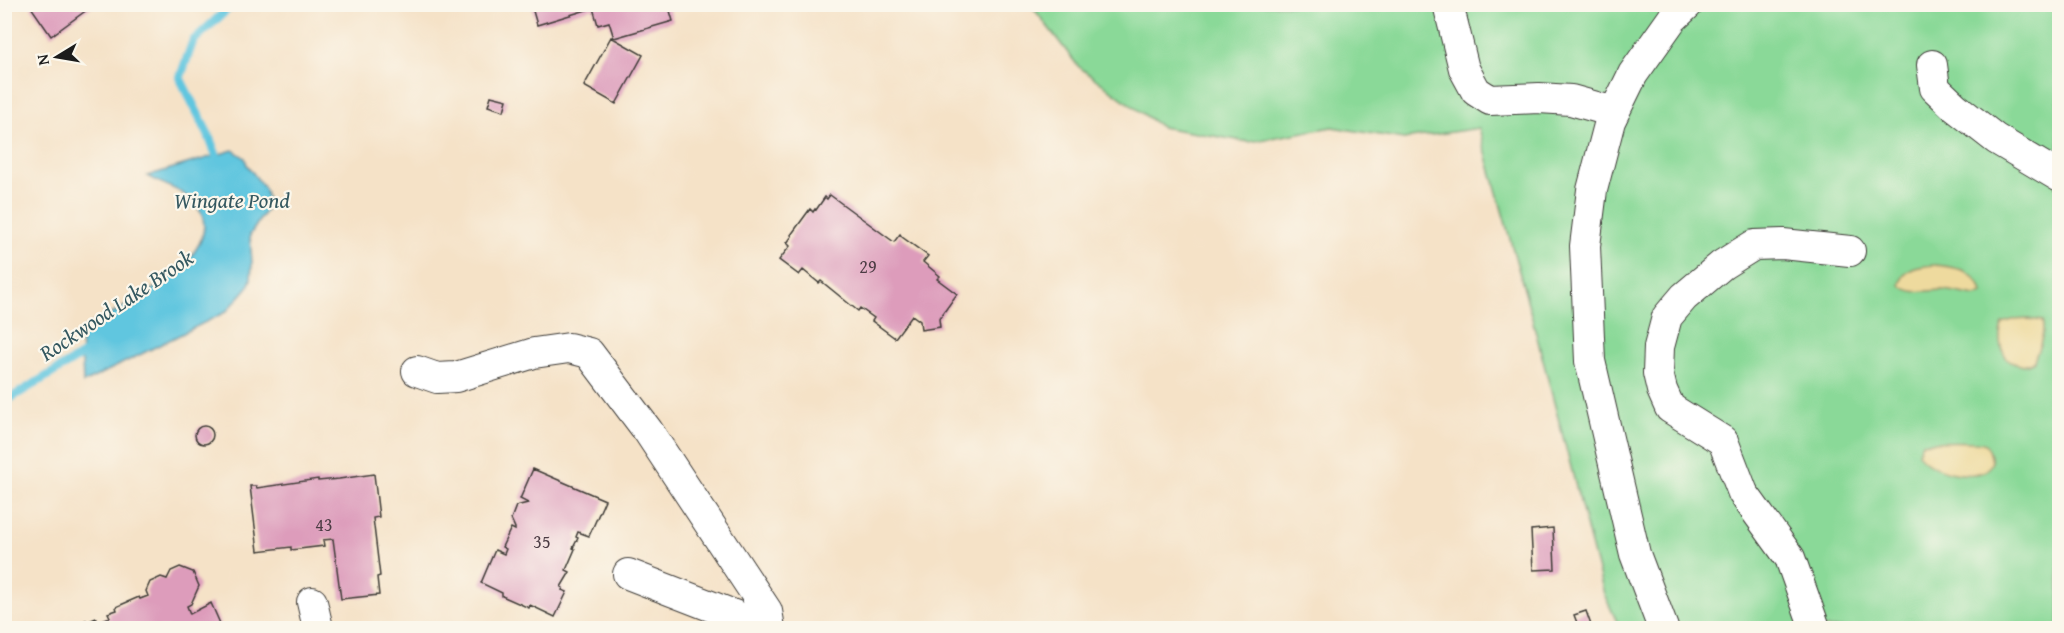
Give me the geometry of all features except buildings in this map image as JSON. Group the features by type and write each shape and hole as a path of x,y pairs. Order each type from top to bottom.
{"lane":[{"path":"1448,4 1464,69 1476,91 1490,100 1539,98 1571,100 1614,112"},
{"path":"1663,628 1635,554 1590,362 1585,246 1592,190 1610,121 1633,74 1672,20 1688,4"},
{"path":"1932,65 1935,88 1954,107 1996,139 2060,177"},
{"path":"1815,628 1790,558 1743,493 1723,441 1670,408 1658,373 1659,347 1667,317 1684,297 1722,265 1754,245 1783,244 1850,251"},
{"path":"417,371 437,378 456,377 534,353 569,348 589,353 648,431 767,611 770,628"},
{"path":"628,574 744,619 753,628"}],"green space":[{"path":"1031,5 2059,5 2059,628 1620,628 1604,594 1531,314 1479,128 1404,139 1332,127 1249,142 1161,127 1078,66"}],"sand":[{"path":"1936,265 1971,274 1976,279 1982,293 1976,296 1942,290 1920,292 1900,285 1909,271"},
{"path":"2030,319 2042,321 2041,341 2034,361 2025,365 2017,364 2005,355 2000,340 2000,331 2003,323"},
{"path":"1922,443 1985,444 1992,462 1987,470 1980,473 1960,474 1939,469 1918,453"}],"water":[{"name":"Wingate Pond","path":"233,150 245,158 247,165 265,189 268,203 250,235 252,263 248,287 226,312 83,383 81,333 84,329 160,284 177,271 200,242 204,226 200,211 195,204 190,198 147,176"}],"waterway":[{"name":"Rockwood Lake Brook","path":"220,165 208,134 180,78 193,41 233,4"},
{"name":"Rockwood Lake Brook","path":"4,402 92,349"}]}
